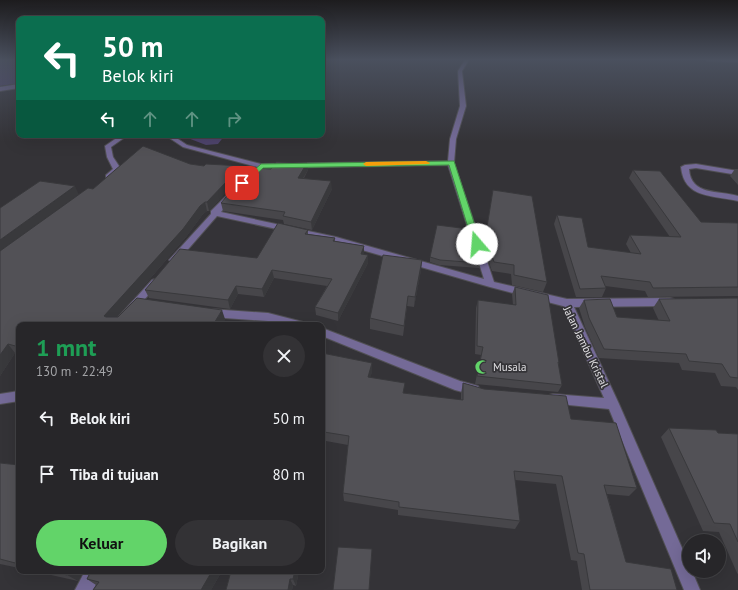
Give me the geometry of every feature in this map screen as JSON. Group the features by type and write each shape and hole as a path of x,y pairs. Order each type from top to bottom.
{"street":[{"path":"461,88 463,106 453,139 451,163 490,284"},
{"path":"101,183 114,174 118,169 110,157 108,146 120,138"},
{"path":"173,138 185,146 261,166 451,163"},
{"path":"253,172 261,166"},
{"path":"738,173 696,166 685,167 688,182 694,189 738,199"},
{"path":"169,266 214,213 238,188"},
{"name":"Jalan Jambu Kristal","path":"214,213 333,239 490,284 567,304 613,404 692,590"},
{"path":"119,322 159,277"},
{"path":"139,301 154,303"},
{"path":"567,304 684,302"},
{"path":"200,311 241,316 268,317 287,322"},
{"path":"325,333 459,386 488,392"},
{"path":"0,399 16,396"},
{"path":"543,398 613,404"},
{"path":"83,590 93,574"}],"shaded area":[{"path":"188,138 223,138 218,144 206,145"}],"building":[{"path":"143,146 190,164 204,166 206,164 243,166 207,202 200,206 183,229 104,316 118,317 137,298 222,310 215,322 16,322 16,346 8,344 0,355 0,251 88,188 93,189"},
{"path":"276,162 307,163 298,178 331,181 311,222 283,216 285,212 221,203 241,179 255,168 271,169"},
{"path":"633,170 660,171 701,222 738,223 738,287 653,288 650,282 601,276 606,288 580,289 557,215 582,218 588,247 641,254 630,235 681,237"},
{"path":"40,181 75,186 0,240 0,208"},
{"path":"493,190 532,196 547,282 514,275 514,265 494,262 482,227 487,227"},
{"path":"278,223 308,230 305,234 335,238 333,241 364,246 361,254 368,255 338,313 315,307 332,279 272,270 262,289 236,286 228,300 145,290 180,249 257,258"},
{"path":"437,225 469,229 480,263 440,260 430,257"},
{"path":"383,255 422,260 415,297 408,296 404,326 370,318"},
{"path":"515,287 548,295 562,385 477,376 483,347 477,346 478,300 516,305"},
{"path":"738,298 738,378 730,377 722,364 689,361 686,354 604,349 589,318 584,300 610,299 617,317 670,321 659,299"},
{"path":"325,354 372,363 368,377 405,383 403,393 463,400 463,383 484,389 566,396 571,419 616,423 637,488 604,485 626,562 671,569 677,590 590,590 584,554 578,553 562,476 514,471 520,521 399,507 399,502 343,493 349,436 325,432"},
{"path":"669,428 716,430 718,433 738,434 738,542 730,524 714,523"},
{"path":"0,463 16,465 16,563 0,559"},
{"path":"338,547 372,549 369,590 333,590"},
{"path":"90,574 210,574 201,590 93,590 99,582 87,579"},
{"path":"230,574 294,574 293,579 290,579 288,590 226,590"}],"slow traffic":[{"path":"366,164 426,163"}],"place":[{"name":"Musala","path":"482,367"}],"route":[{"path":"242,183 261,166 451,163 477,244"}]}
